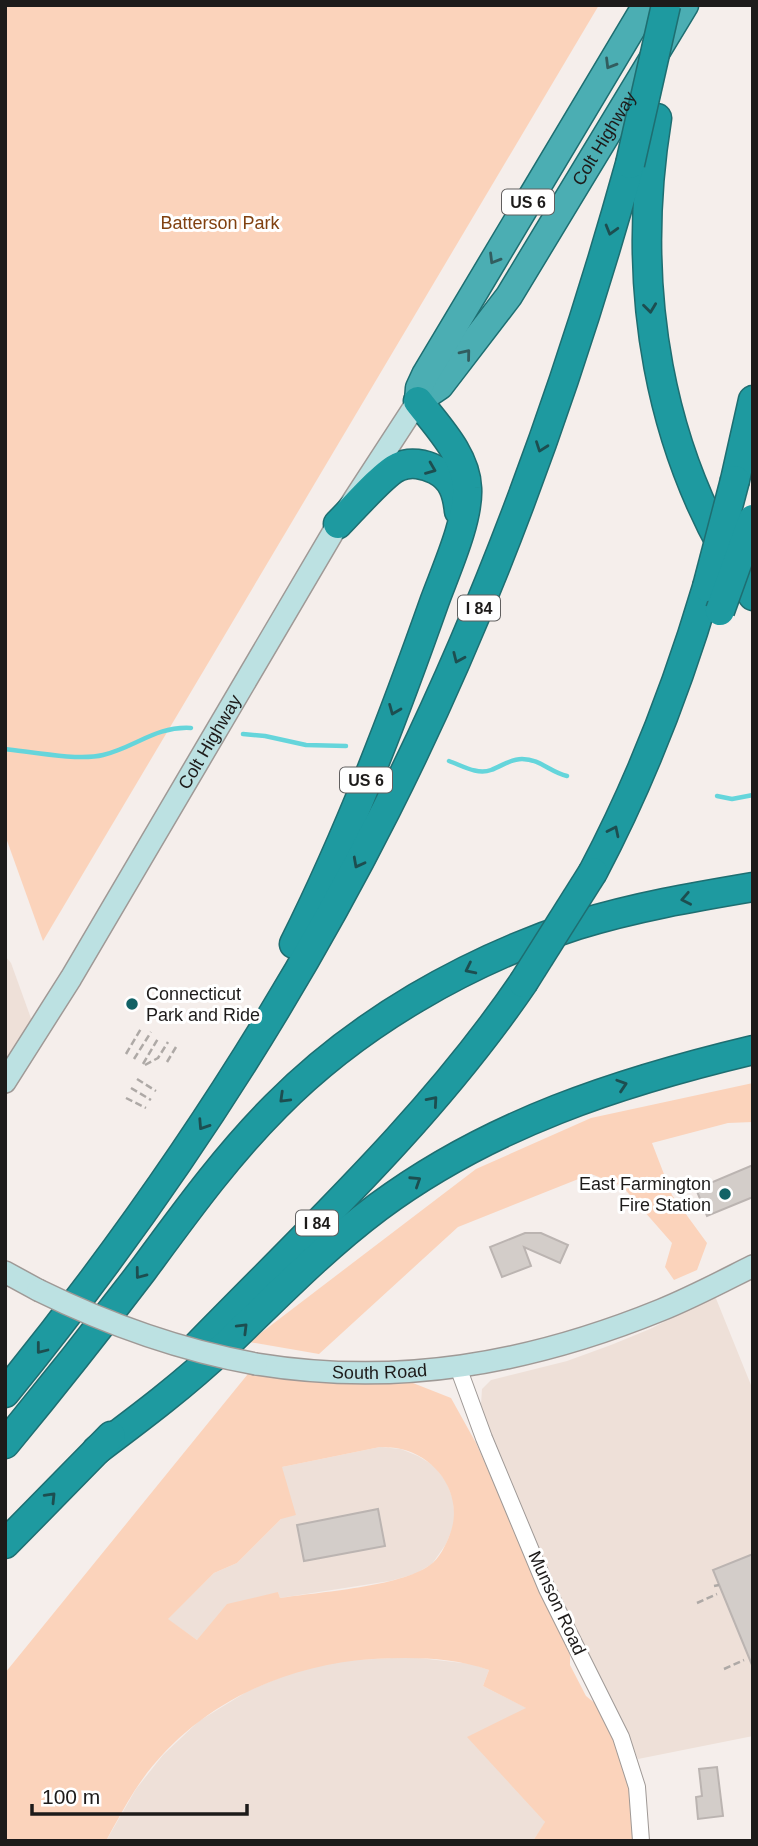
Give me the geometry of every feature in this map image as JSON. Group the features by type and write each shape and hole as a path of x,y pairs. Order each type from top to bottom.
{"highway":[{"name":"Colt Highway","path":"418,401 419,388 425,375 646,5"},
{"path":"666,5 667,67 649,172 646,226 649,295 658,363 674,432 700,505 718,542 753,596"},
{"name":"I 84","path":"5,1393 101,1271 147,1207 266,1026 330,916 386,811 439,700 515,518 561,390 630,164 666,5"},
{"name":"Colt Highway","path":"418,401 440,386 509,296 685,5"},
{"name":"I 84","path":"5,1544 421,1115 466,1062 523,983 593,872 633,789 714,599 735,480 753,400"},
{"name":"US 6","path":"266,1026 281,972 330,865 399,699 459,531 467,501 465,475 454,450 418,401"},
{"path":"338,524 393,470 402,465 414,464 436,470 451,483 458,501 459,531"},
{"path":"714,599 753,519"},
{"path":"5,1444 233,1152 291,1091 338,1051 436,987 536,940 625,912 753,887"},
{"path":"97,1450 199,1369 337,1239 388,1200 438,1167 504,1131 572,1102 633,1081 753,1050"}],"main road":[{"name":"Colt Highway","path":"5,1082 71,978 338,524 418,401"},
{"name":"South Road","path":"5,1272 83,1311 196,1352 307,1371 393,1374 458,1367 533,1352 608,1330 671,1306 753,1266"}],"street":[{"name":"Munson Road","path":"458,1367 484,1438 547,1589 600,1690 626,1749 637,1787 641,1841"}],"path":[{"path":"126,1054 142,1027"},
{"path":"134,1059 151,1032"},
{"path":"159,1037 144,1065 158,1058 167,1042"},
{"path":"167,1062 176,1047"},
{"path":"137,1079 156,1091"},
{"path":"131,1088 151,1100"},
{"path":"126,1098 146,1108"},
{"path":"714,1586 719,1585"},
{"path":"697,1603 717,1594"},
{"path":"724,1669 744,1660"}],"shaded area":[{"path":"5,956 11,963 37,1035 5,1081"},
{"path":"715,1296 753,1390 753,1736 638,1759 617,1710 555,1587 491,1435 481,1405 482,1389 491,1380 567,1361 611,1345 650,1329"},
{"path":"380,1447 401,1449 418,1456 433,1465 446,1481 453,1499 455,1522 446,1544 432,1564 415,1574 390,1581 280,1598 278,1592 197,1640 167,1619 214,1573 237,1563 281,1519 282,1467"},
{"path":"410,1657 472,1664 489,1670 483,1686 527,1708 545,1823 533,1841 106,1841 136,1789 163,1755 199,1721 248,1691 300,1669 339,1661"}],"green space":[{"name":"Batterson Park","path":"5,5 599,5 43,941 5,835"},
{"path":"753,1083 753,1122 728,1123 652,1143 672,1195 707,1243 697,1270 674,1280 665,1267 672,1243 622,1186 591,1174 458,1227 319,1354 249,1342 476,1169 591,1118"},
{"path":"256,1364 385,1372 451,1398 476,1443 570,1655 570,1665 586,1696 596,1704 632,1768 641,1841 533,1841 545,1822 467,1737 526,1708 483,1686 489,1670 446,1660 402,1658 338,1663 270,1682 239,1696 181,1736 157,1761 135,1790 106,1841 5,1841 5,1673","holes":["380,1447 401,1449 427,1461 437,1470 451,1493 454,1506 450,1534 442,1551 430,1565 380,1584 280,1598 278,1592 227,1604 197,1640 168,1619 214,1573 237,1563 281,1519 296,1515 282,1467"]}],"building":[{"name":"East Farmington Fire Station","path":"753,1165 753,1197 707,1216 696,1189"},
{"path":"525,1233 541,1233 568,1245 560,1263 524,1247 531,1266 502,1277 490,1247"},
{"path":"378,1509 385,1546 304,1561 297,1525"},
{"path":"753,1554 753,1665 752,1665 713,1570"},
{"path":"717,1767 723,1816 698,1819 696,1797 702,1796 699,1769"}],"waterway":[{"path":"5,749 93,757 167,730 191,728"},
{"path":"243,734 306,745 346,746"},
{"path":"449,761 470,769 486,771 522,759 540,763 567,776"},
{"path":"717,796 732,799 753,795"}],"place":[{"name":"Connecticut Park and Ride","path":"132,1004"},
{"name":"East Farmington Fire Station","path":"725,1194"}]}
